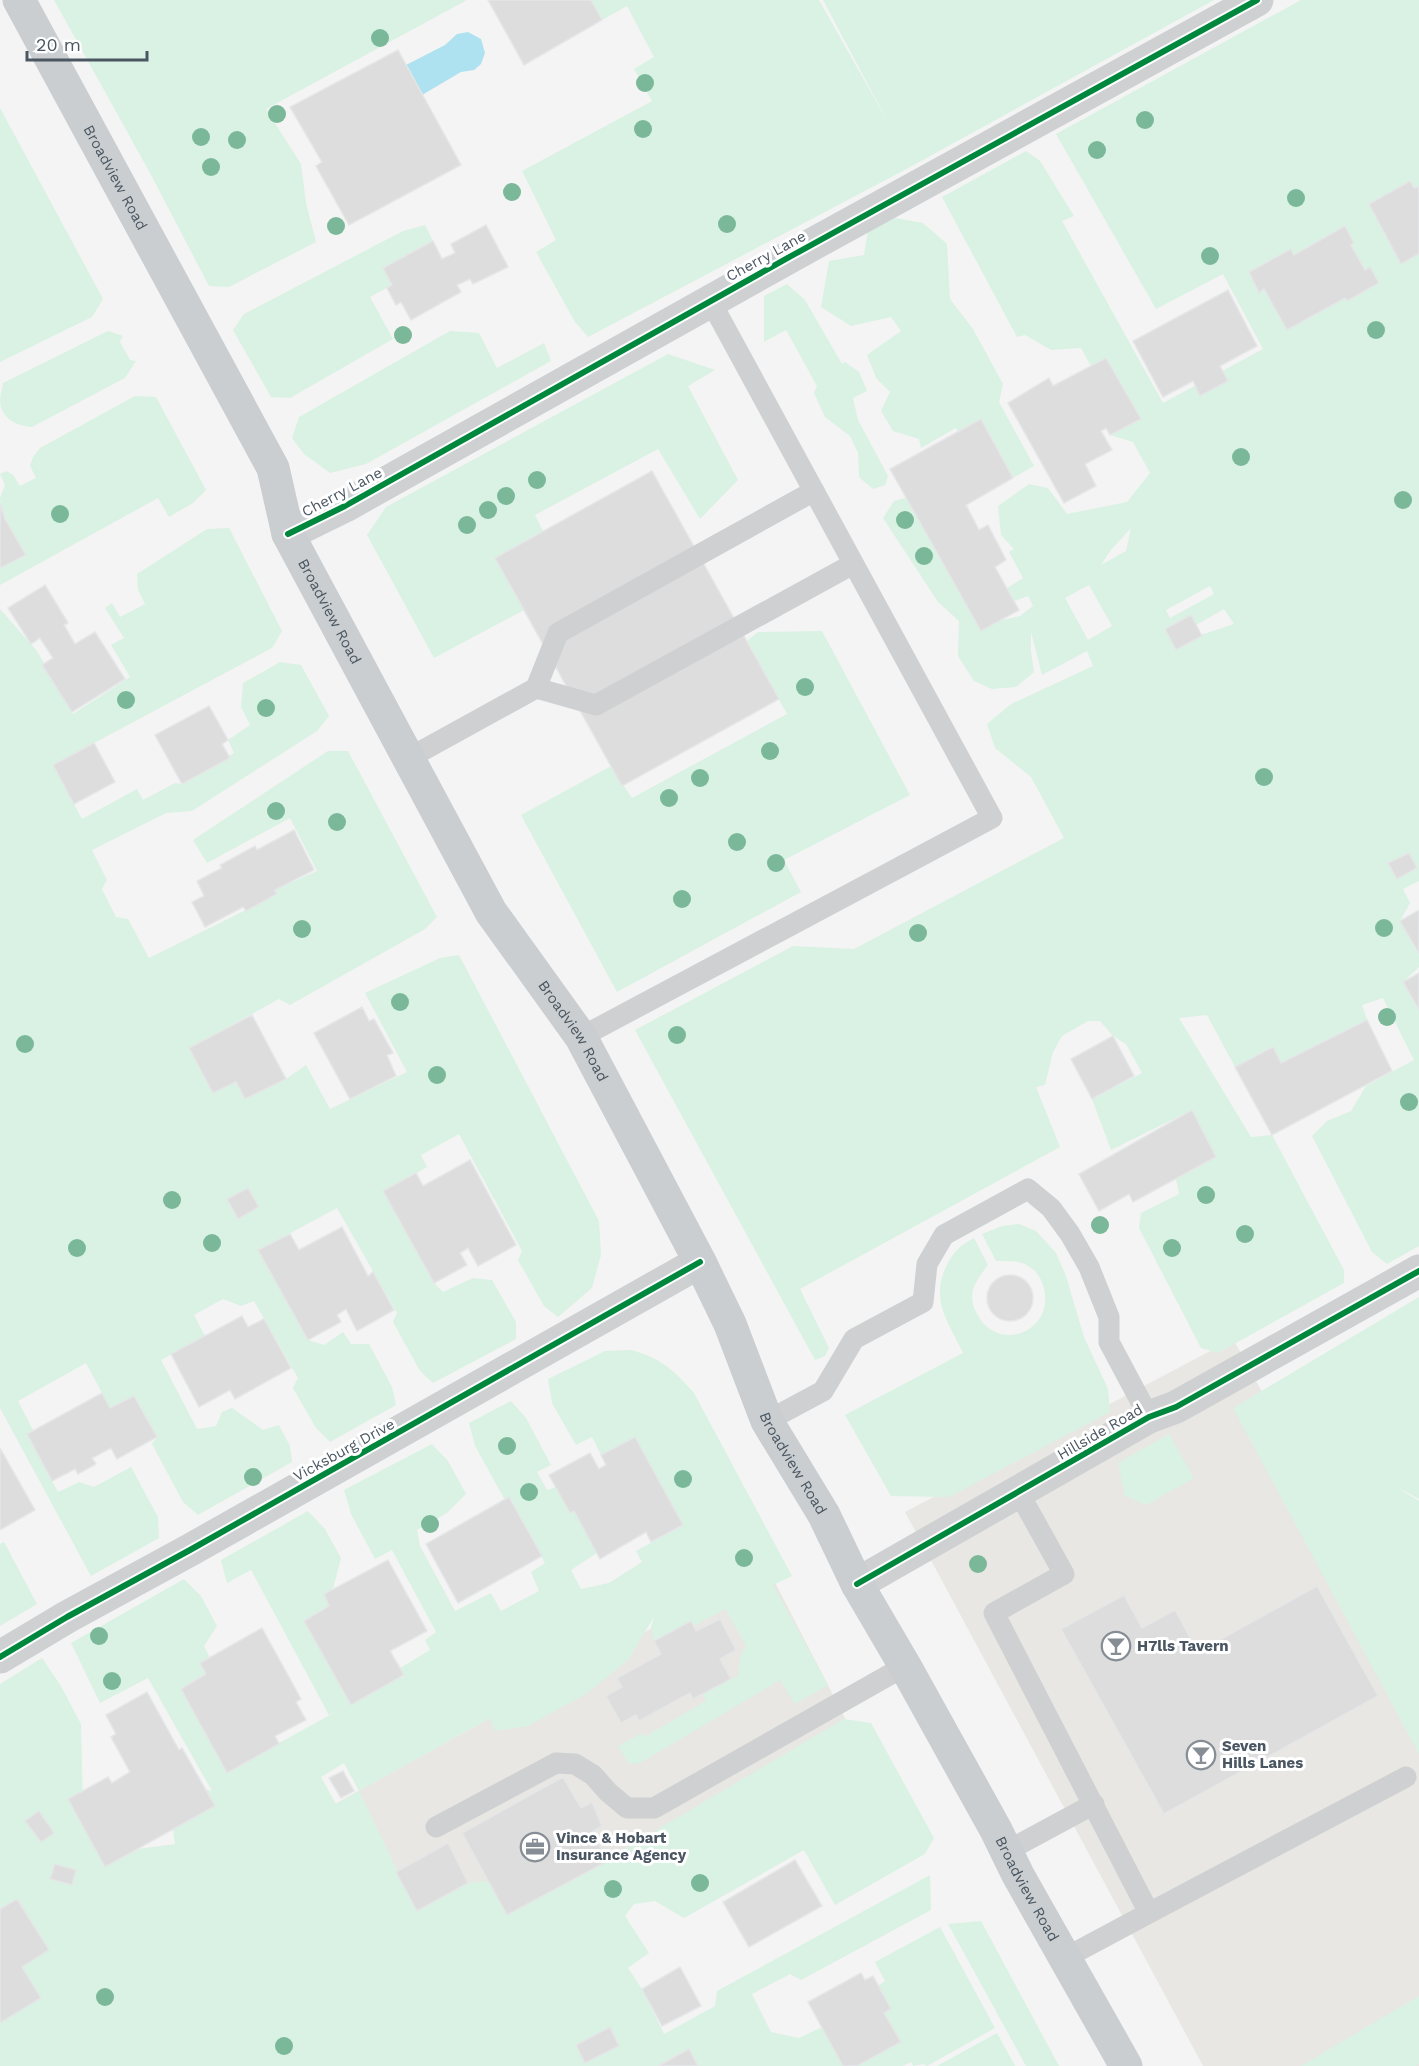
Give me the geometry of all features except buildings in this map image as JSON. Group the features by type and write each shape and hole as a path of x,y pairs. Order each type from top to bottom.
{"main road":[{"name":"Broadview Road","path":"19,0 273,468 288,534 408,758 491,912 581,1037 730,1323 767,1421 824,1515 858,1584 1126,2066"}],"street":[{"name":"Cherry Lane","path":"288,534 345,506 1257,0"},
{"name":"Vicksburg Drive","path":"0,1657 66,1617 211,1539 700,1263"},
{"name":"Hillside Road","path":"858,1584 1149,1417 1176,1407 1419,1271"}],"lane":[{"path":"581,1037 992,818 711,302"},
{"path":"408,758 536,688 558,633 814,491"},
{"path":"536,688 596,705 854,564"},
{"path":"767,1421 823,1392 854,1339 923,1302 927,1264 944,1235 1028,1189 1051,1208 1070,1234 1089,1267 1109,1317 1109,1342 1149,1417"},
{"path":"1019,1493 1064,1574 994,1613 1149,1913"},
{"path":"436,1827 556,1763 575,1764 593,1775 627,1808 654,1808 905,1666"},
{"path":"1065,1958 1406,1777"},
{"path":"1007,1851 1094,1804"}],"shaded area":[{"path":"1233,1339 1419,1677 1419,2066 1203,2066 905,1512"},
{"path":"766,1565 848,1724 237,2066 335,1804"}],"green space":[{"path":"54,0 467,0 266,109 301,164 306,203 316,242 229,287 209,286 150,173"},
{"path":"591,0 819,0 890,126 823,0 1214,0 912,166 588,337 575,322 536,252 556,240 522,171 652,101 634,69 654,57 627,6 602,20"},
{"path":"1301,0 1419,0 1419,881 1403,889 1410,903 1400,921 1419,956 1419,967 1403,982 1419,1010 1419,1246 1387,1264 1372,1252 1312,1136 1327,1121 1351,1111 1366,1086 1414,1060 1383,998 1362,1005 1367,1020 1281,1063 1273,1047 1235,1067 1207,1015 1179,1018 1251,1137 1272,1135 1344,1270 1344,1283 1218,1353 1201,1348 1139,1228 1141,1213 1179,1194 1176,1179 1216,1157 1192,1110 1111,1150 1092,1099 1142,1073 1126,1044 1113,1036 1100,1021 1088,1021 1062,1036 1053,1052 1045,1085 1036,1087 1060,1147 800,1289 829,1348 825,1356 815,1360 635,1030 793,946 854,949 1064,838 1031,777 995,748 987,724 1011,704 1093,666 1087,651 1042,675 1031,632 1034,672 1016,687 992,689 974,681 958,656 959,621 938,602 883,518 894,501 913,496 989,623 1020,616 1033,606 1028,596 1015,601 1007,588 1023,578 1009,552 1014,549 1001,535 998,506 1029,484 1048,488 1067,514 1127,502 1150,473 1133,442 1110,435 1141,419 1106,358 1091,366 1081,348 1051,350 1025,335 1017,337 942,197 1026,151 1040,161 1074,216 1062,221 1163,403 1263,349 1223,274 1156,309 1056,134","holes":["1131,528 1126,551 1101,565","1089,585 1112,626 1088,640 1065,598","1210,586 1214,594 1170,618 1166,610","1224,609 1234,624 1172,642 1165,629 1196,625"]},
{"path":"0,108 103,299 92,317 0,362"},
{"path":"895,218 923,223 947,244 950,299 973,329 1003,384 999,402 1034,466 1013,478 981,419 958,432 956,428 921,448 919,439 893,431 881,411 890,392 876,378 867,355 901,331 891,317 851,326 821,307 829,261 864,255 868,230"},
{"path":"425,225 433,241 392,285 370,297 393,339 290,398 271,397 233,330 244,314 403,231"},
{"path":"787,284 805,300 842,364 845,362 859,372 867,391 853,398 858,420 888,476 885,485 873,489 859,477 858,453 850,436 825,417 814,393 817,386 786,330 764,342 764,296"},
{"path":"108,331 123,336 120,342 130,360 136,361 125,378 32,427 11,421 7,417 0,402 3,383"},
{"path":"450,331 479,333 497,368 544,343 551,361 366,464 330,473 304,454 292,438 299,417"},
{"path":"668,354 715,370 688,386 738,480 700,519 658,449 535,515 543,531 495,558 524,610 434,658 367,535 386,507"},
{"path":"135,396 156,397 206,490 193,503 169,517 158,498 0,585 0,568 25,555 3,511 0,498 5,485 0,474 6,471 13,475 20,486 36,478 30,466 40,448"},
{"path":"229,528 282,631 272,648 53,765 82,819 137,789 143,800 175,783 182,784 234,753 228,740 250,725 241,707 243,683 280,662 301,665 329,716 317,731 192,811 166,813 92,850 107,880 102,889 116,917 128,919 149,958 276,895 275,890 317,871 290,818 207,863 193,840 328,751 348,751 437,917 425,929 290,1005 279,999 190,1048 213,1093 236,1082 245,1099 286,1079 306,1065 330,1109 407,1072 365,993 440,958 459,955 599,1221 601,1255 592,1288 558,1317 544,1306 518,1260 522,1251 459,1134 421,1155 427,1167 384,1192 434,1283 443,1292 473,1278 492,1280 516,1322 516,1339 433,1383 420,1371 393,1322 397,1313 337,1208 259,1250 308,1340 324,1345 343,1332 351,1344 369,1344 392,1387 396,1405 330,1442 316,1428 293,1388 298,1378 254,1301 241,1306 223,1299 194,1315 205,1336 161,1360 197,1429 216,1426 222,1412 232,1408 263,1430 279,1425 290,1446 292,1462 198,1515 183,1502 152,1444 157,1437 135,1396 110,1408 86,1363 18,1401 33,1430 27,1434 58,1492 79,1482 94,1487 131,1467 158,1517 159,1538 91,1576 0,1408 0,609 37,651 73,714 130,677 111,645 124,638 105,608 112,603 120,617 145,604 138,590 137,574 207,529"},
{"path":"822,631 910,795 784,860 801,892 617,992 521,815 611,766 632,798 787,714 747,641 758,632"},
{"path":"1019,1224 1036,1231 1056,1253 1066,1276 1084,1337 1108,1389 1110,1412 949,1497 891,1496 845,1415 963,1353 947,1322 941,1302 941,1281 953,1254 974,1238 988,1265 973,1288 972,1300 977,1314 987,1327 1000,1334 1013,1335 1026,1331 1037,1323 1044,1310 1045,1295 1039,1275 1022,1263 996,1261 982,1234 1002,1226"},
{"path":"1419,1297 1419,1499 1393,1485 1419,1501 1419,1754 1233,1408"},
{"path":"631,1350 651,1357 673,1371 694,1393 792,1576 773,1585 828,1685 795,1704 780,1680 640,1763 629,1764 618,1746 642,1733 644,1737 706,1701 702,1694 738,1676 740,1657 746,1645 725,1609 694,1626 691,1621 654,1641 651,1627 654,1617 628,1660 586,1694 528,1726 495,1731 490,1718 359,1791 417,1911 468,1883 489,1881 507,1914 611,1857 844,1719 871,1723 934,1838 925,1854 835,1905 804,1850 684,1918 655,1901 634,1904 625,1916 649,1953 628,1968 642,1989 664,2034 715,2006 717,1991 930,1875 931,1910 801,1980 790,1974 752,1994 771,2032 799,2038 822,2027 843,2066 698,2066 689,2049 658,2066 0,2066 0,1684 42,1658 61,1686 81,1724 83,1808 131,1850 175,1844 170,1808 192,1785 212,1791 148,1678 100,1703 71,1643 184,1579 201,1596 217,1626 204,1646 210,1658 206,1674 181,1689 226,1772 339,1710 329,1715 251,1570 227,1583 221,1560 308,1511 325,1529 341,1558 333,1589 324,1594 329,1606 304,1621 350,1704 404,1676 400,1668 430,1650 425,1640 436,1632 392,1550 375,1559 351,1514 344,1490 432,1444 448,1461 466,1494 447,1513 417,1530 420,1546 455,1611 491,1593 501,1611 539,1591 531,1572 545,1563 509,1498 505,1500 475,1446 469,1423 511,1401 526,1418 551,1465 537,1472 547,1490 556,1487 574,1511 597,1553 571,1570 581,1589 609,1583 642,1562 636,1551 683,1525 635,1437 601,1455 592,1437 576,1445 552,1403 548,1379 605,1351","holes":["344,1763 359,1791 336,1804 321,1777"]},
{"path":"1169,1434 1194,1478 1146,1505 1125,1496 1118,1463"},
{"path":"4,1542 37,1604 0,1626 0,1544"},
{"path":"981,1921 1059,2066 1026,2066 948,1924"},
{"path":"940,1927 995,2028 927,2066 923,2064 913,2066 911,2062 903,2066 857,2066 901,2042 884,2013 891,2009 878,1986 885,1981 875,1962"},
{"path":"1419,1996 1419,2064 1416,2066 1301,2066"},
{"path":"997,2033 1015,2066 937,2066"}],"water":[{"path":"468,32 481,39 485,53 481,64 474,70 461,72 422,95 406,65 445,45 457,34"}],"cycle path":[{"path":"288,534 345,506 793,255 1257,0"},
{"path":"0,1657 67,1617 700,1262"},
{"path":"857,1584 1149,1417 1176,1407 1419,1271"}],"place":[{"name":"H7lls Tavern","path":"1116,1646"},
{"name":"Seven Hills Lanes","path":"1201,1755"},
{"name":"Vince & Hobart Insurance Agency","path":"535,1847"}]}
